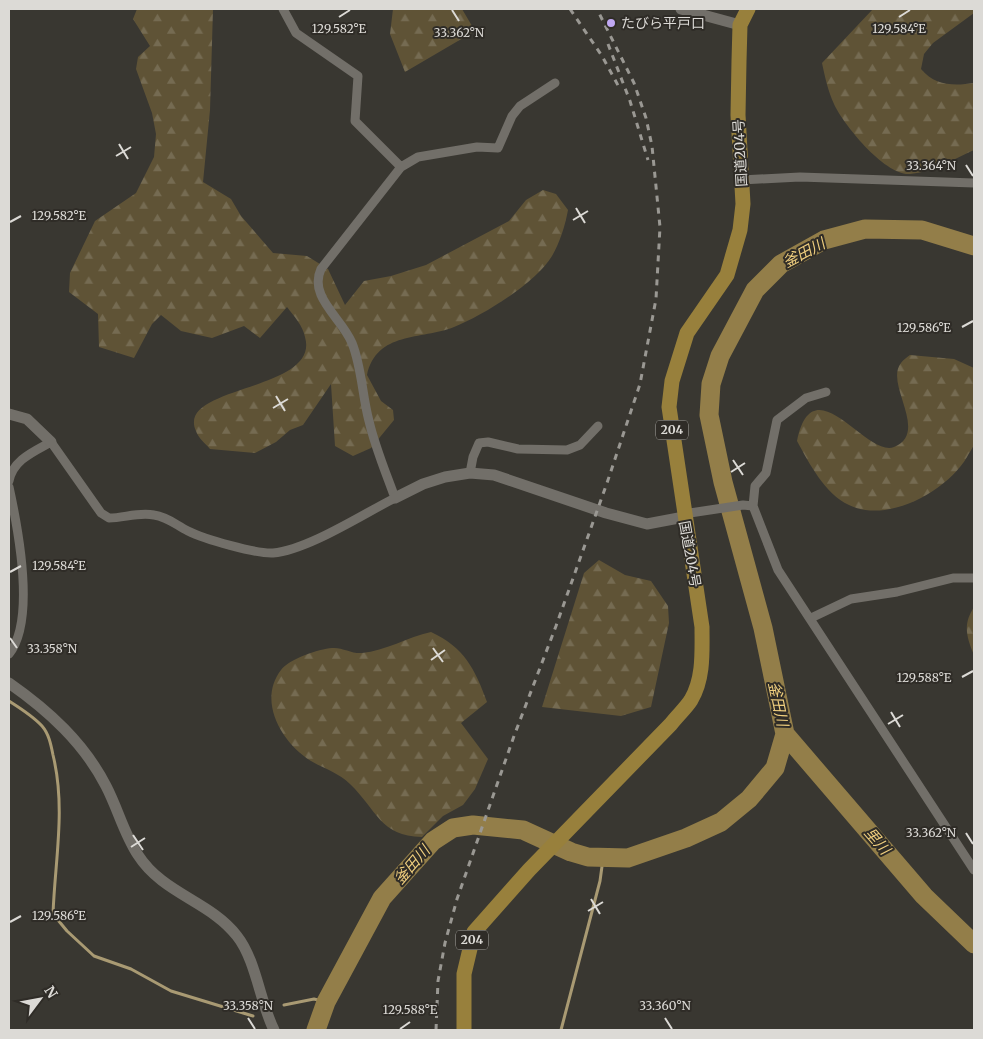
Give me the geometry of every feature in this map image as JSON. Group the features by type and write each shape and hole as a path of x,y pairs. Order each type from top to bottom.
{"highway":[{"name":"国道204号","path":"464,1030 464,974 474,932 529,870 671,724 691,699 698,680 702,661 702,627 687,515 668,407 672,381 687,333 727,275 740,230 742,204 738,115 740,25 748,9"}],"street":[{"path":"283,9 296,33 358,76 356,121 401,167"},
{"path":"681,9 740,25"},
{"path":"395,498 369,422 361,376 351,341 320,294 316,279 321,269 401,167 418,157 477,147 498,148 512,116 520,106 555,83"},
{"path":"741,180 800,177 974,184"},
{"path":"826,392 806,398 778,420 766,473 755,486 753,506 778,570 974,870"},
{"path":"9,414 28,419 51,442 101,513 108,518 137,513 155,515 170,519 188,531 206,538 273,553 307,543 430,481 444,476 470,473 494,475 606,513 647,524 743,505 753,506"},
{"path":"470,473 473,457 479,443 488,442 518,449 567,450 580,445 598,426"},
{"path":"9,481 11,472 21,460 51,442"},
{"path":"9,487 19,538 22,595 20,633 9,654"},
{"path":"811,618 851,599 897,592 953,578 974,578"},
{"path":"9,683 44,710 76,740 107,788 138,856 152,872 170,888 210,912 237,936 246,951 263,1005 274,1030"}],"green space":[{"path":"137,9 213,9 210,110 203,182 231,199 241,216 273,253 307,256 328,269 345,305 364,281 391,276 426,265 509,221 526,200 543,190 556,194 568,210 562,234 552,256 534,277 508,298 454,327 402,339 380,351 372,361 367,375 381,401 393,410 394,420 371,448 353,456 335,446 331,384 303,425 290,430 276,442 255,453 210,449 198,436 195,416 206,405 272,379 292,368 304,355 304,333 298,321 287,307 260,338 244,326 212,338 181,331 161,315 152,324 134,358 99,347 98,314 69,292 70,273 95,221 136,193 154,157 156,134 152,113 136,69 138,57 150,46 133,19"},
{"path":"393,9 462,9 475,31 405,72 390,34"},
{"path":"873,9 974,9 974,13 933,43 924,54 921,69 932,79 945,84 974,83 974,150 927,171 910,174 900,172 877,158 846,124 832,99 822,63"},
{"path":"910,355 954,359 974,368 976,418 973,446 958,470 946,482 915,501 881,510 864,510 849,505 840,500 825,486 812,468 797,441 805,419 815,411 827,412 841,419 869,440 882,447 894,447 904,440 908,431 908,419 898,383 897,372 902,362"},
{"path":"599,560 625,575 651,581 668,606 669,623 651,707 621,716 542,707 584,573"},
{"path":"974,607 974,655 969,642 967,625"},
{"path":"431,632 460,652 478,679 487,702 461,723 488,759 475,789 463,805 443,816 422,837 408,836 388,827 380,820 346,780 311,761 291,744 276,720 272,708 271,695 274,682 281,670 305,655 332,648 340,648 358,653 371,652"}],"waterway":[{"name":"釜田川","path":"316,1030 326,1002 382,898 433,841 453,828 473,825 523,830 571,852 588,857 628,858 686,838 721,822 749,799 775,768 785,734 763,628 723,482 709,415 711,384 720,356 755,290 781,264 824,240 865,229 922,230 974,246"},
{"path":"9,701 31,716 44,729 48,736 57,775 59,834 53,914 67,931 94,956 131,969 171,991 253,1016"},
{"name":"里川","path":"785,734 924,896 974,944"},
{"path":"561,1030 600,881 603,859"},
{"path":"284,1005 314,999 326,1002"}],"railway":[{"path":"570,9 602,56 620,89"},
{"path":"436,1030 438,981 445,943 457,899 514,736 607,483 640,384 656,299 660,227 652,146 646,118 634,83 597,9"},
{"path":"608,44 630,101 648,160"}],"place":[{"name":"たびら平戸口","path":"611,23"}]}
